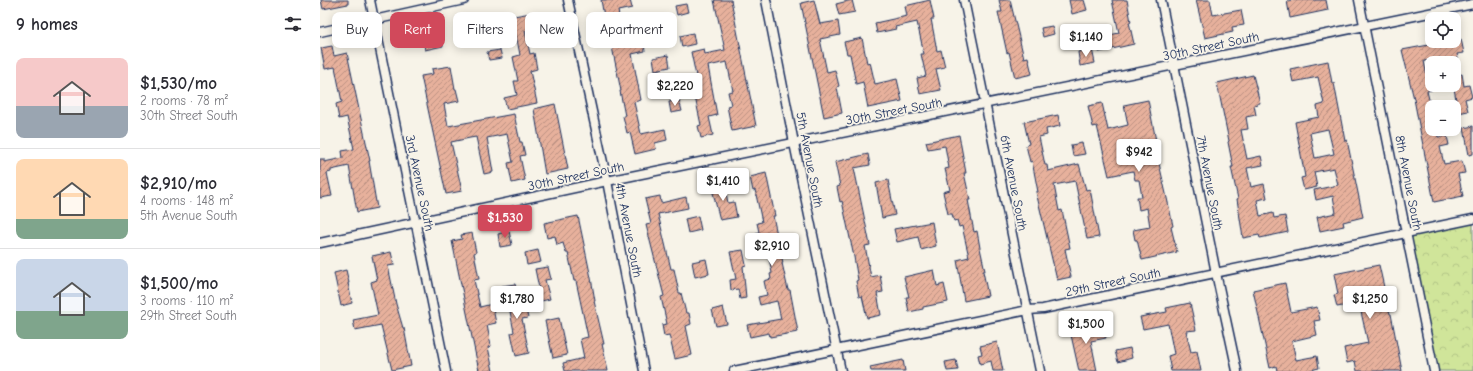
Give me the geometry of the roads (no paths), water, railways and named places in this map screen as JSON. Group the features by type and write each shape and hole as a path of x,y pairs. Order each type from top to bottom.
{"street":[{"name":"3rd Avenue South","path":"370,0 372,12"},
{"path":"382,18 464,0"},
{"name":"4th Avenue South","path":"568,0 607,181 644,371"},
{"name":"5th Avenue South","path":"766,0 841,371"},
{"name":"6th Avenue South","path":"964,0 1040,371"},
{"name":"7th Avenue South","path":"1161,0 1237,371"},
{"name":"8th Avenue South","path":"1359,0 1434,371"},
{"name":"30th Street South","path":"320,243 607,181 1473,4"},
{"path":"320,32 332,29"},
{"name":"3rd Avenue South","path":"380,48 446,371"},
{"name":"29th Street South","path":"734,371 1028,310 1043,309 1473,219"}]}
